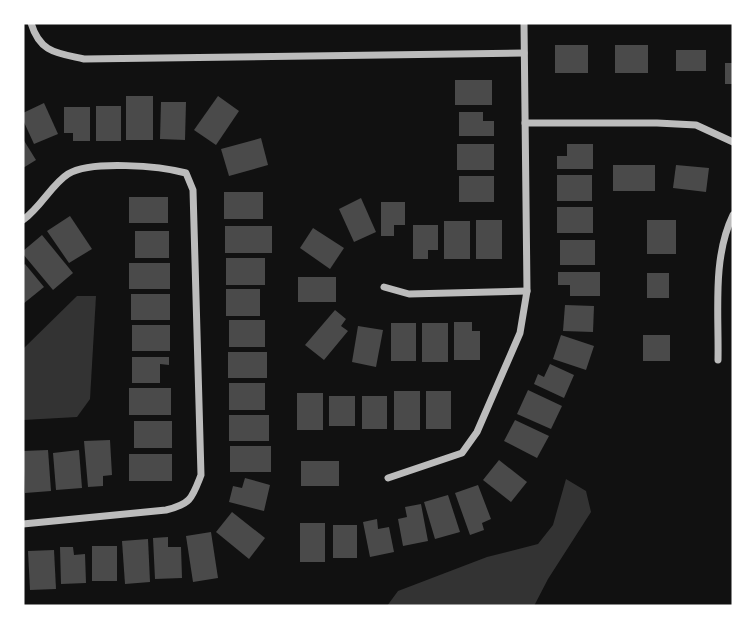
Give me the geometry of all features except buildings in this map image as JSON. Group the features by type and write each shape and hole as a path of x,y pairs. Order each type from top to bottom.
{"street":[{"path":"31,23 34,34 49,51 84,59 524,53"},
{"path":"388,478 461,453 477,432 520,333 527,291 524,23"},
{"path":"525,123 696,125 733,142"},
{"path":"23,220 36,210 68,175 87,167 163,167 186,173 193,190 201,475 193,494 183,506 23,524"},
{"path":"718,360 720,265 725,231 733,215"},
{"path":"384,286 410,294 527,291"}],"shaded area":[{"path":"77,296 96,296 90,399 77,417 23,420 23,349"},
{"path":"566,479 586,491 591,512 534,606 387,606 398,591 487,557 538,544 553,525"}]}
